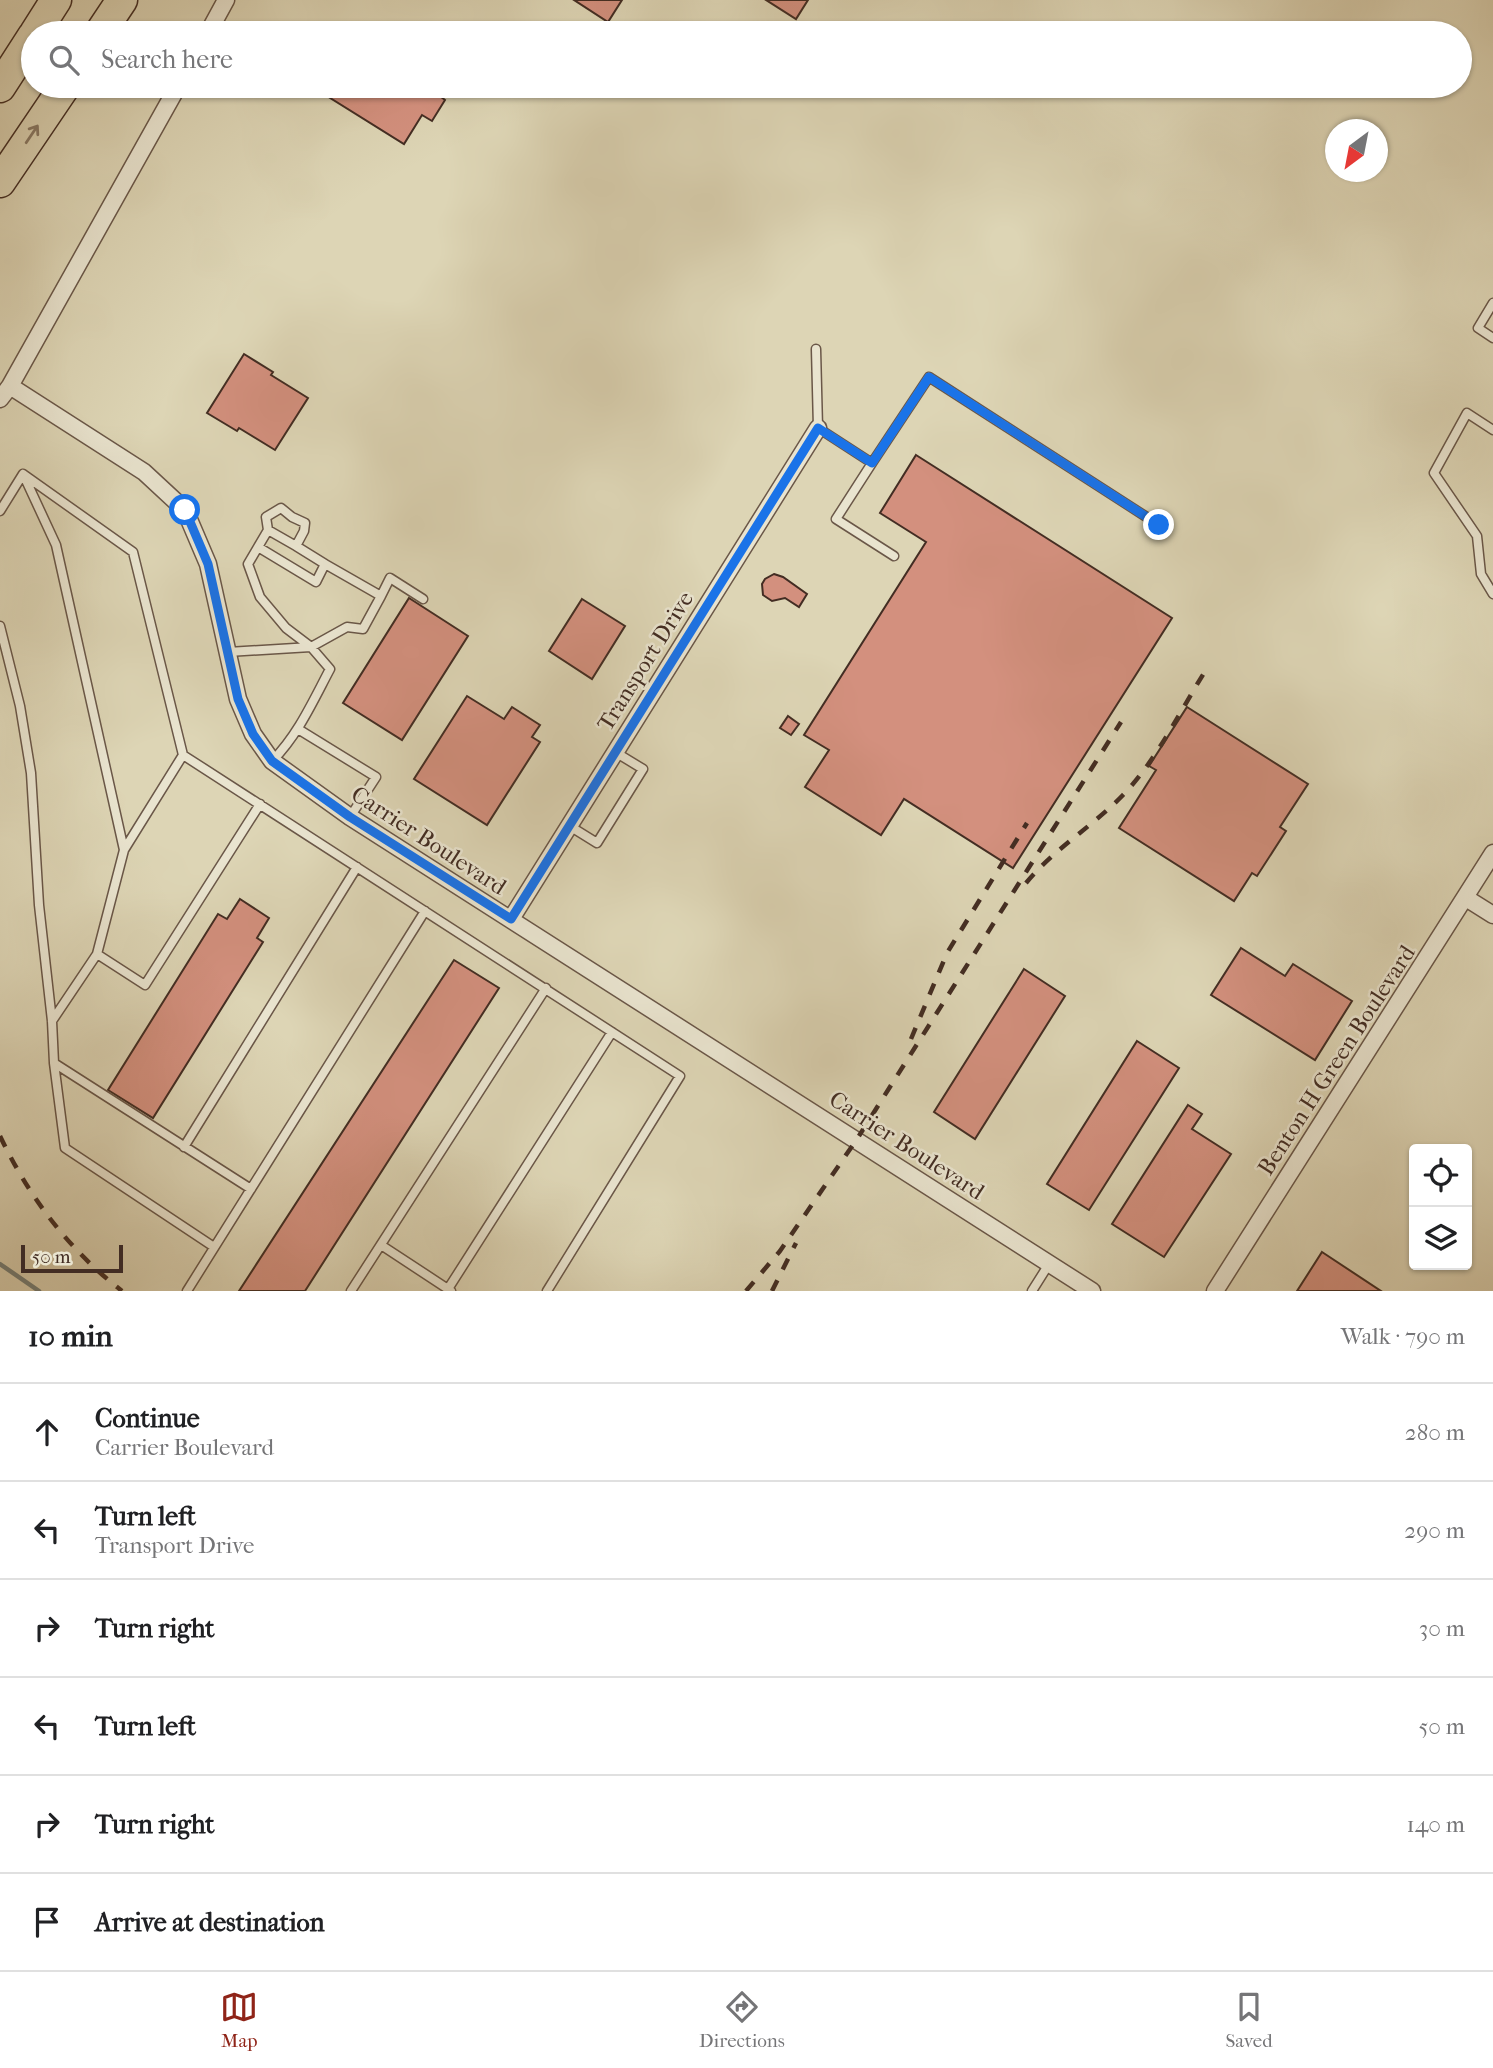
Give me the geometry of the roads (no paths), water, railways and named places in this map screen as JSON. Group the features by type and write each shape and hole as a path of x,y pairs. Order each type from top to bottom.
{"highway":[{"path":"43,21 57,0"},
{"path":"108,21 122,0"},
{"path":"0,87 21,54"},
{"path":"0,183 57,98"}],"street":[{"path":"215,21 226,0"},
{"path":"5,392 171,98"},
{"name":"Carrier Boulevard","path":"5,392 144,472 185,510 208,564 238,699 253,734 272,761 350,817 1092,1291"},
{"name":"Transport Drive","path":"511,919 818,428"},
{"name":"Benton H Green Boulevard","path":"1215,1291 1493,853"},
{"path":"1466,898 1493,915"}],"lane":[{"path":"1493,303 1478,328 1493,338"},
{"path":"816,349 818,428 872,463"},
{"path":"894,556 836,519 929,377 1159,525"},
{"path":"1493,430 1467,413 1434,472 1477,536 1481,574 1493,594"},
{"path":"0,511 23,474"},
{"path":"23,474 133,552 183,755 680,1076 547,1291"},
{"path":"23,474 56,545 124,850"},
{"path":"272,761 298,729 330,669 311,647 286,628 260,597 248,564 268,530 266,517 281,508 305,523 296,546"},
{"path":"268,530 381,596"},
{"path":"258,547 316,582 325,564"},
{"path":"228,652 311,647 347,627 363,629 390,578 423,599"},
{"path":"0,626 20,706 31,773 39,905 65,1149 214,1247"},
{"path":"298,729 376,777 350,817"},
{"path":"568,825 597,844 643,769 615,752"},
{"path":"52,1021 97,954 124,850 183,755"},
{"path":"97,954 145,985 260,804"},
{"path":"184,1147 357,867"},
{"path":"187,1291 425,911"},
{"path":"351,1291 545,988"},
{"path":"381,1245 449,1290 612,1032"},
{"path":"54,1062 251,1189"},
{"path":"1032,1291 1049,1264"}],"waterway":[{"path":"0,1264 39,1291"}],"railway":[{"path":"1026,883 1135,782 1157,752 1204,673"},
{"path":"746,1291 780,1251 857,1139 1121,722"},
{"path":"911,1039 947,953 1027,823"},
{"path":"0,1136 24,1180 52,1221 84,1258 122,1291"},
{"path":"772,1291 796,1243"}]}
